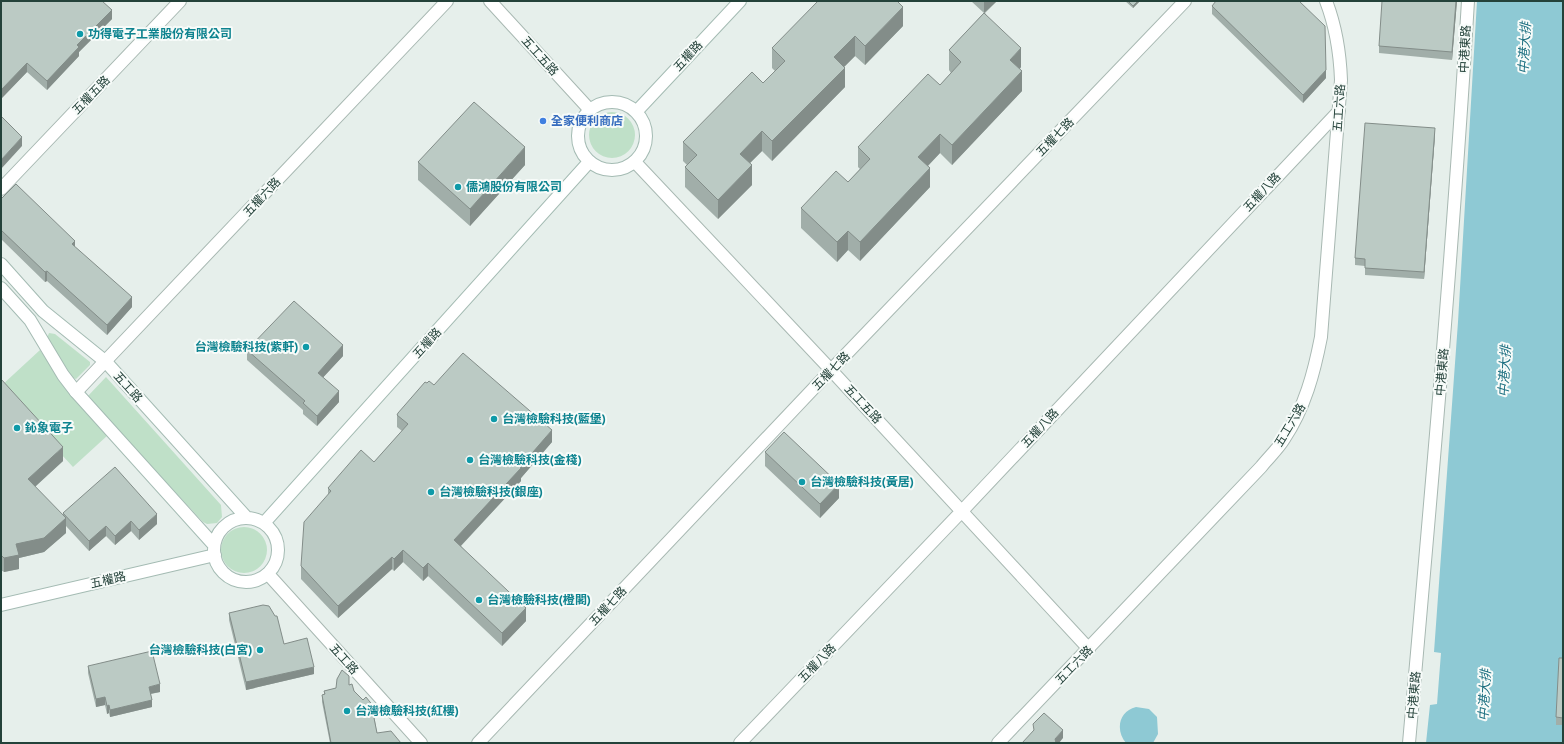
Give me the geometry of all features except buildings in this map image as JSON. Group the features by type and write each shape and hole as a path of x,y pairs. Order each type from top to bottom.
{"street":[{"name":"五權五路","path":"1,189 180,1"},
{"name":"五權六路","path":"76,392 447,1"},
{"name":"五工五路","path":"490,1 590,110"},
{"name":"五權路","path":"636,112 740,1"},
{"name":"五權七路","path":"478,743 831,370 1185,1"},
{"name":"五工六路","path":"998,743 1261,467 1284,439 1302,407 1314,373 1320,337 1341,80 1339,50 1333,19 1326,1"},
{"name":"中港東路","path":"1409,743 1426,561 1457,174 1468,1"},
{"path":"608,102 623,104 636,112 642,119 647,137 641,155 635,162 626,167 607,170 590,162 579,146 578,136 579,127 590,110 608,102"},
{"name":"五權八路","path":"740,743 962,511 1339,111"},
{"name":"五權路","path":"264,523 590,162"},
{"name":"五工五路","path":"635,162 831,370 1089,649"},
{"name":"五工路","path":"1,264 42,311 106,362 247,518"},
{"path":"1,288 30,320 63,375 76,392 214,550 222,571 236,580 253,582 268,574 274,568 279,552 275,536 264,523 247,518 229,523 222,529 214,550"},
{"name":"五權路","path":"1,605 214,550"},
{"name":"五工路","path":"268,574 421,743"}],"green space":[{"path":"607,112 617,112 625,116 631,122 635,130 635,140 631,148 625,154 617,158 607,158 599,154 593,148 589,140 589,130 593,122 599,116"},
{"path":"49,333 55,334 90,362 90,365 76,379 73,378 47,338"},
{"path":"40,350 68,392 108,435 73,467 1,389 1,386"},
{"path":"106,377 221,505 222,517 217,523 207,524 203,522 87,397"},
{"path":"240,527 248,527 257,531 263,537 267,550 263,563 257,569 248,573 240,573 231,569 225,563 221,554 221,546 225,537 231,531"}],"water":[{"name":"中港大排","path":"1477,1 1563,1 1563,743 1426,743 1430,705 1437,704 1441,653 1434,652 1458,322"},
{"path":"1136,707 1149,709 1157,717 1158,734 1153,743 1126,743 1123,738 1120,727 1122,717 1130,709"}],"place":[{"name":"功得電子工業股份有限公司","path":"80,34"},
{"name":"全家便利商店","path":"543,121"},
{"name":"儒鴻股份有限公司","path":"458,187"},
{"name":"台灣檢驗科技(紫軒)","path":"306,347"},
{"name":"台灣檢驗科技(藍堡)","path":"494,419"},
{"name":"鈊象電子","path":"17,428"},
{"name":"台灣檢驗科技(金棧)","path":"470,460"},
{"name":"台灣檢驗科技(黃居)","path":"802,482"},
{"name":"台灣檢驗科技(銀座)","path":"431,492"},
{"name":"台灣檢驗科技(橙閣)","path":"479,600"},
{"name":"台灣檢驗科技(白宮)","path":"260,650"},
{"name":"台灣檢驗科技(紅樓)","path":"347,711"}]}
